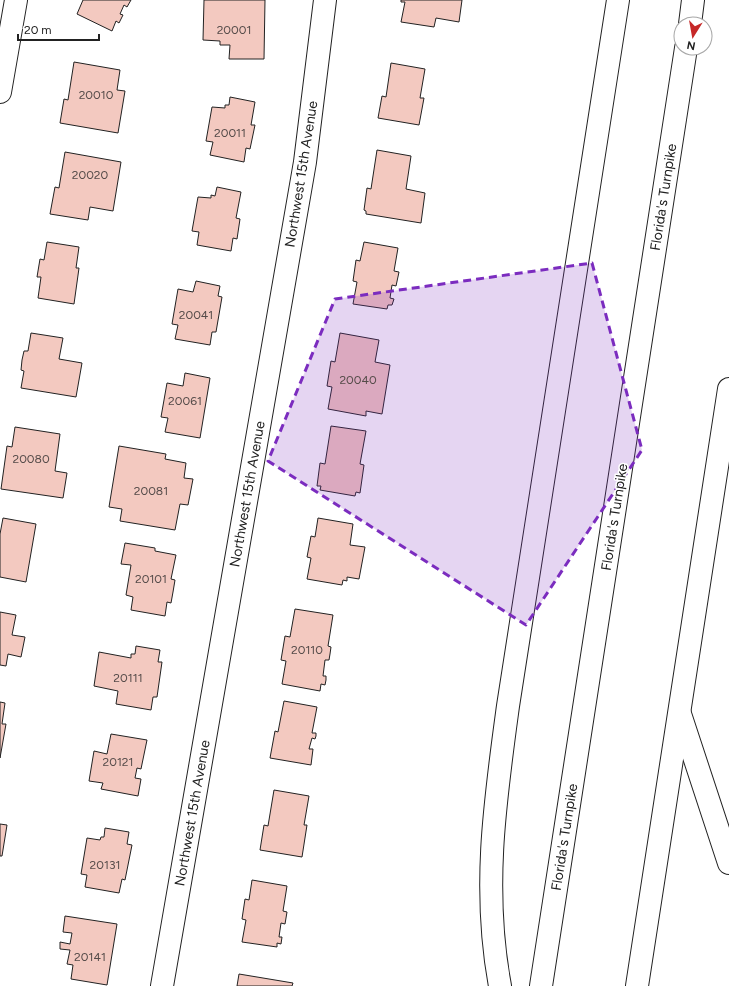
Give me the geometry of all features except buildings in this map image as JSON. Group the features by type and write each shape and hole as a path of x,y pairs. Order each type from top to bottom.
{"main road":[{"path":"0,92 16,0"},
{"name":"Northwest 15th Avenue","path":"162,986 305,162 325,0"},
{"path":"500,986 496,967 491,918 491,857 496,787 618,0"},
{"path":"691,16 693,0"},
{"name":"Florida's Turnpike","path":"541,986 685,56"},
{"path":"637,986 678,710 729,389"},
{"path":"678,710 729,863"}],"highlighted area":[{"path":"592,263 642,450 526,625 268,461 335,299"}]}
